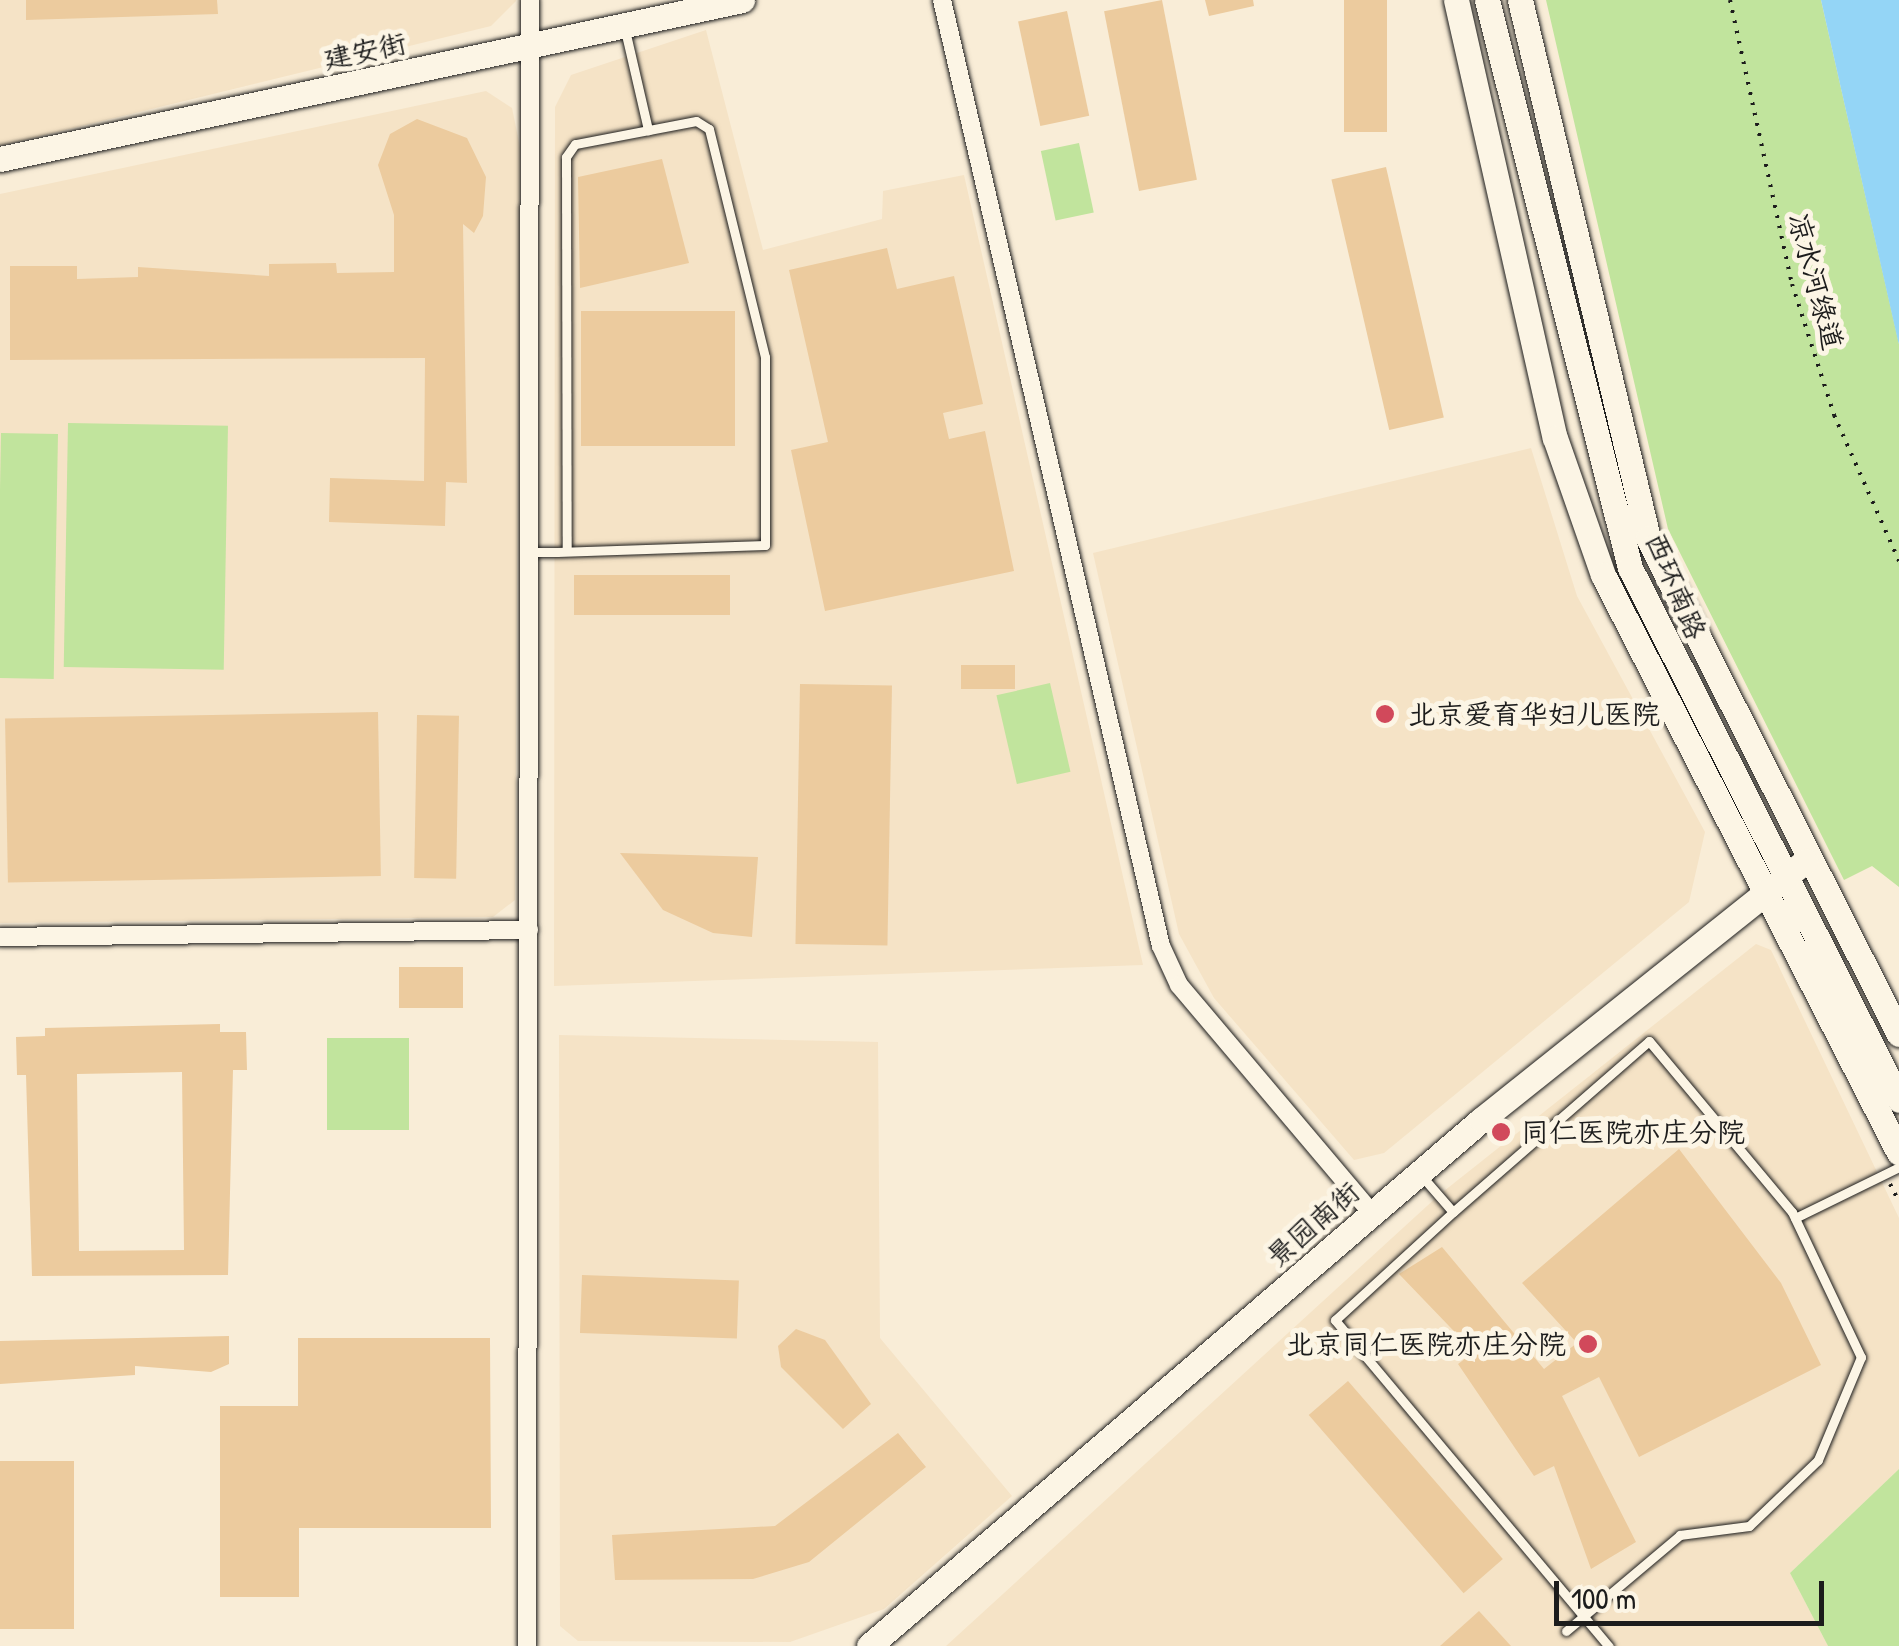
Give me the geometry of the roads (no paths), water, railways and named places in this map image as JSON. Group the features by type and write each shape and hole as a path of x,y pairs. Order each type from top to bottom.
{"street":[{"path":"527,1646 530,0"},
{"name":"建安街","path":"0,159 742,0"},
{"path":"942,0 1162,946 1179,985 1372,1213"},
{"path":"1456,0 1554,438 1603,575 1783,874 1892,1164"},
{"name":"西环南路","path":"1486,0 1630,568 1899,1100"},
{"name":"西环南路","path":"1520,0 1648,538 1783,874 1899,1034"},
{"name":"景园南街","path":"869,1646 1419,1172 1783,874"},
{"path":"0,938 528,930"}],"lane":[{"path":"624,26 648,130"},
{"path":"530,552 765,546 765,357 709,129 696,121 575,144 566,156 567,551"},
{"path":"1566,1630 1584,1617 1680,1536 1748,1526 1818,1460 1861,1357 1795,1218 1650,1041 1334,1320 1584,1617 1609,1646"},
{"path":"1795,1218 1892,1164 1899,1167"},
{"path":"1419,1172 1454,1212"}],"water":[{"path":"1821,0 1899,0 1899,344 1898,341"}],"place":[{"name":"北京爱育华妇儿医院","path":"1385,714"},
{"name":"同仁医院亦庄分院","path":"1501,1132"},
{"name":"北京同仁医院亦庄分院","path":"1588,1344"}]}
